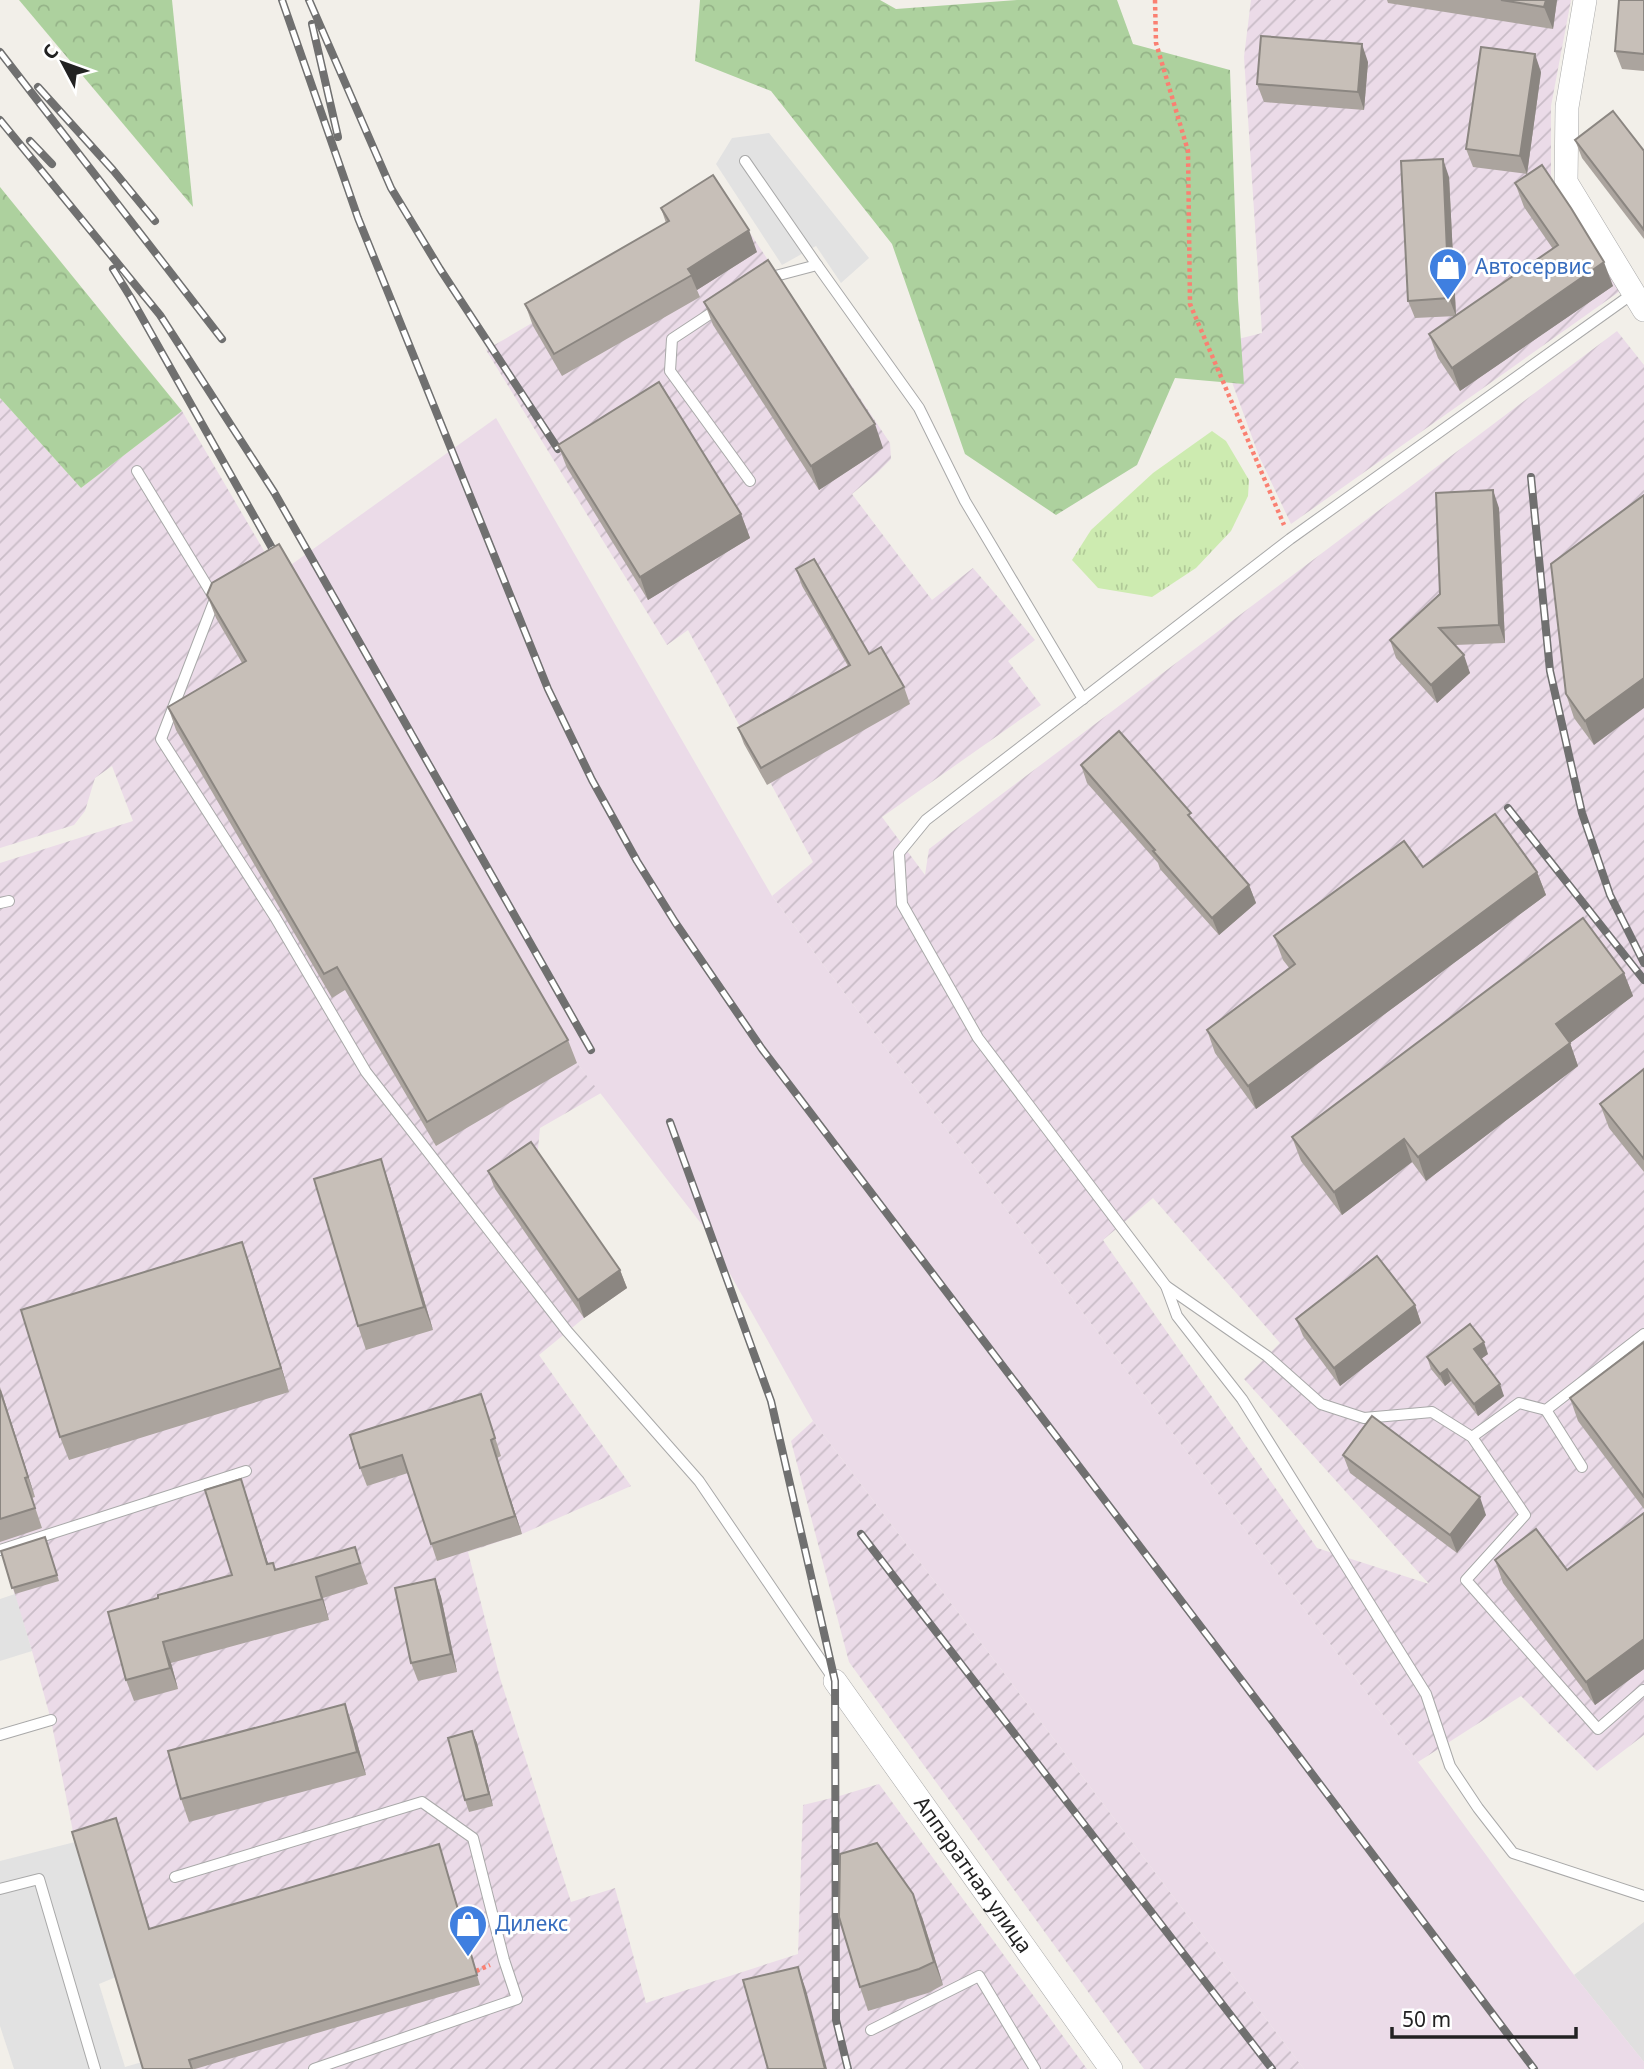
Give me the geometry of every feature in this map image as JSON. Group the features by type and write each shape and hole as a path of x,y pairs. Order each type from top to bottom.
{"street":[{"path":"1585,0 1567,107 1566,181 1641,301"},
{"name":"Аппаратная улица","path":"835,1681 1111,2069"}],"lane":[{"path":"745,160 919,408 965,500 1083,699"},
{"path":"758,280 817,265"},
{"path":"1641,301 1290,539 926,820 899,853 902,904 978,1038 1166,1286 1177,1316 1242,1399 1426,1694 1450,1766 1478,1808 1513,1853 1644,1896"},
{"path":"726,302 672,340 670,371 750,481"},
{"path":"137,471 215,599 161,739 275,917 366,1072 568,1331 699,1481 835,1681"},
{"path":"1166,1286 1267,1356 1321,1404 1364,1418 1432,1412 1472,1437 1525,1515 1466,1580 1598,1729 1643,1690"},
{"path":"1546,1410 1644,1334"},
{"path":"1472,1437 1519,1403 1546,1410 1582,1467"},
{"path":"0,1550 246,1471"},
{"path":"0,1735 51,1720"},
{"path":"175,1877 422,1802 473,1838 504,1960 517,1998 314,2069"},
{"path":"0,1889 39,1879 95,2069"},
{"path":"871,2030 979,1976 1035,2069"}],"path":[{"path":"1156,0 1156,43 1188,151 1190,304 1290,539"}],"shaded area":[{"path":"1251,0 1571,0 1551,106 1551,182 1623,289 1291,524 1259,456 1218,344 1262,333 1244,57"},
{"path":"769,133 869,258 841,283 816,246 782,265 716,164 732,138"},
{"path":"732,206 890,443 891,459 852,494 932,600 973,568 1035,640 1008,661 1041,705 882,817 925,875 929,849 1617,331 1644,365 1644,1735 1597,1771 1521,1696 1418,1762 772,896 813,862 688,630 667,645 486,350","holes":["1153,1198 1280,1343 1244,1379 1429,1584 1317,1548 1103,1240"]},
{"path":"0,398 81,488 182,411 267,556 577,1063 601,1093 540,1128 537,1159 627,1288 584,1318 539,1355 631,1486 522,1534 468,1552 500,1678 571,1902 615,1888 646,2003 798,1954 803,1805 879,1784 1087,2069 144,2069 75,1842 51,1720 0,1547 0,863 133,821 112,766 95,778 85,811 74,825 0,848"},
{"path":"496,418 772,896 1574,1975 1644,2062 1644,2069 1304,2069 813,1421 703,1226 577,1063 288,567"},
{"path":"813,1421 1304,2069 1144,2069 849,1662 791,1441"},
{"path":"15,1594 32,1651 0,1661 0,1599"},
{"path":"75,1842 116,1977 99,1984 125,2067 142,2062 144,2069 14,2069 0,2026 0,1861"},
{"path":"1644,1922 1644,2062 1574,1975"}],"green space":[{"path":"19,0 172,0 193,207"},
{"path":"700,0 880,0 896,9 1017,0 1117,0 1133,44 1230,70 1238,299 1244,384 1175,378 1137,465 1056,515 965,454 892,244 771,91 695,61"},
{"path":"0,187 182,411 81,488 0,398"},
{"path":"1212,431 1226,441 1249,480 1248,496 1231,531 1196,568 1152,597 1098,588 1072,560 1091,530 1153,473"}],"building":[{"path":"1501,0 1546,0 1544,7"},
{"path":"1619,0 1644,0 1644,54 1615,51"},
{"path":"1261,36 1362,44 1358,92 1257,84"},
{"path":"1481,47 1535,54 1520,156 1466,149"},
{"path":"1613,111 1644,151 1644,230 1575,140"},
{"path":"1443,159 1449,298 1408,301 1401,161"},
{"path":"1542,165 1604,262 1452,368 1429,334 1558,245 1515,183"},
{"path":"713,175 749,230 688,269 692,275 554,354 525,304 669,221 661,208"},
{"path":"768,260 875,424 811,466 704,302"},
{"path":"659,382 741,514 640,577 558,445"},
{"path":"1493,490 1499,625 1439,628 1464,655 1431,685 1390,640 1440,594 1436,493"},
{"path":"1644,495 1644,678 1585,721 1566,694 1551,564"},
{"path":"279,544 568,1040 427,1122 337,967 324,974 168,707 246,661 207,595 212,583"},
{"path":"814,559 869,654 881,647 904,687 761,768 738,728 850,665 796,569"},
{"path":"1119,731 1191,813 1188,815 1249,885 1212,918 1081,765"},
{"path":"1495,814 1537,872 1248,1086 1207,1030 1295,964 1274,936 1404,841 1423,867"},
{"path":"1583,918 1624,973 1556,1024 1570,1043 1418,1157 1404,1139 1334,1192 1292,1137"},
{"path":"1644,1069 1644,1159 1600,1104"},
{"path":"531,1142 620,1270 578,1300 488,1171"},
{"path":"381,1159 424,1307 358,1326 314,1179"},
{"path":"242,1242 281,1368 60,1437 21,1310"},
{"path":"1377,1256 1415,1305 1334,1368 1296,1319"},
{"path":"1470,1324 1484,1342 1474,1349 1500,1384 1474,1404 1447,1369 1440,1374 1427,1357"},
{"path":"1644,1342 1644,1497 1570,1398"},
{"path":"0,1390 28,1477 25,1478 35,1508 0,1519"},
{"path":"481,1394 495,1438 491,1440 515,1516 431,1544 402,1455 360,1468 350,1435"},
{"path":"1372,1416 1480,1497 1450,1535 1343,1455"},
{"path":"241,1479 267,1564 273,1563 275,1570 355,1547 360,1563 316,1577 322,1599 163,1642 170,1668 126,1680 108,1612 232,1575 205,1490"},
{"path":"1644,1513 1644,1639 1586,1682 1495,1560 1536,1529 1567,1570"},
{"path":"45,1537 57,1575 12,1588 1,1551"},
{"path":"435,1579 451,1654 411,1663 395,1588"},
{"path":"345,1704 357,1752 181,1799 168,1751"},
{"path":"472,1731 489,1794 465,1800 448,1738"},
{"path":"116,1818 149,1929 439,1844 477,1975 189,2060 192,2069 143,2069 72,1832"},
{"path":"877,1843 913,1894 934,1962 860,1987 839,1917 840,1854"},
{"path":"798,1967 825,2069 768,2069 743,1980"}],"railway":[{"path":"282,0 358,218 548,689 592,780 637,861 675,922 762,1049 1534,2069"},
{"path":"309,0 391,188 440,269 558,449"},
{"path":"312,24 338,137"},
{"path":"0,52 222,339"},
{"path":"38,87 155,221"},
{"path":"0,120 160,315 274,492 591,1050"},
{"path":"30,141 52,164"},
{"path":"113,269 281,564"},
{"path":"1531,477 1550,671 1582,813 1610,895 1644,963"},
{"path":"1508,808 1644,980"},
{"path":"670,1122 771,1401 835,1681 836,2020 848,2069"},
{"path":"861,1534 1272,2069"}],"place":[{"name":"Автосервис","path":"1448,301"},
{"name":"Дилекс","path":"468,1958"}]}
